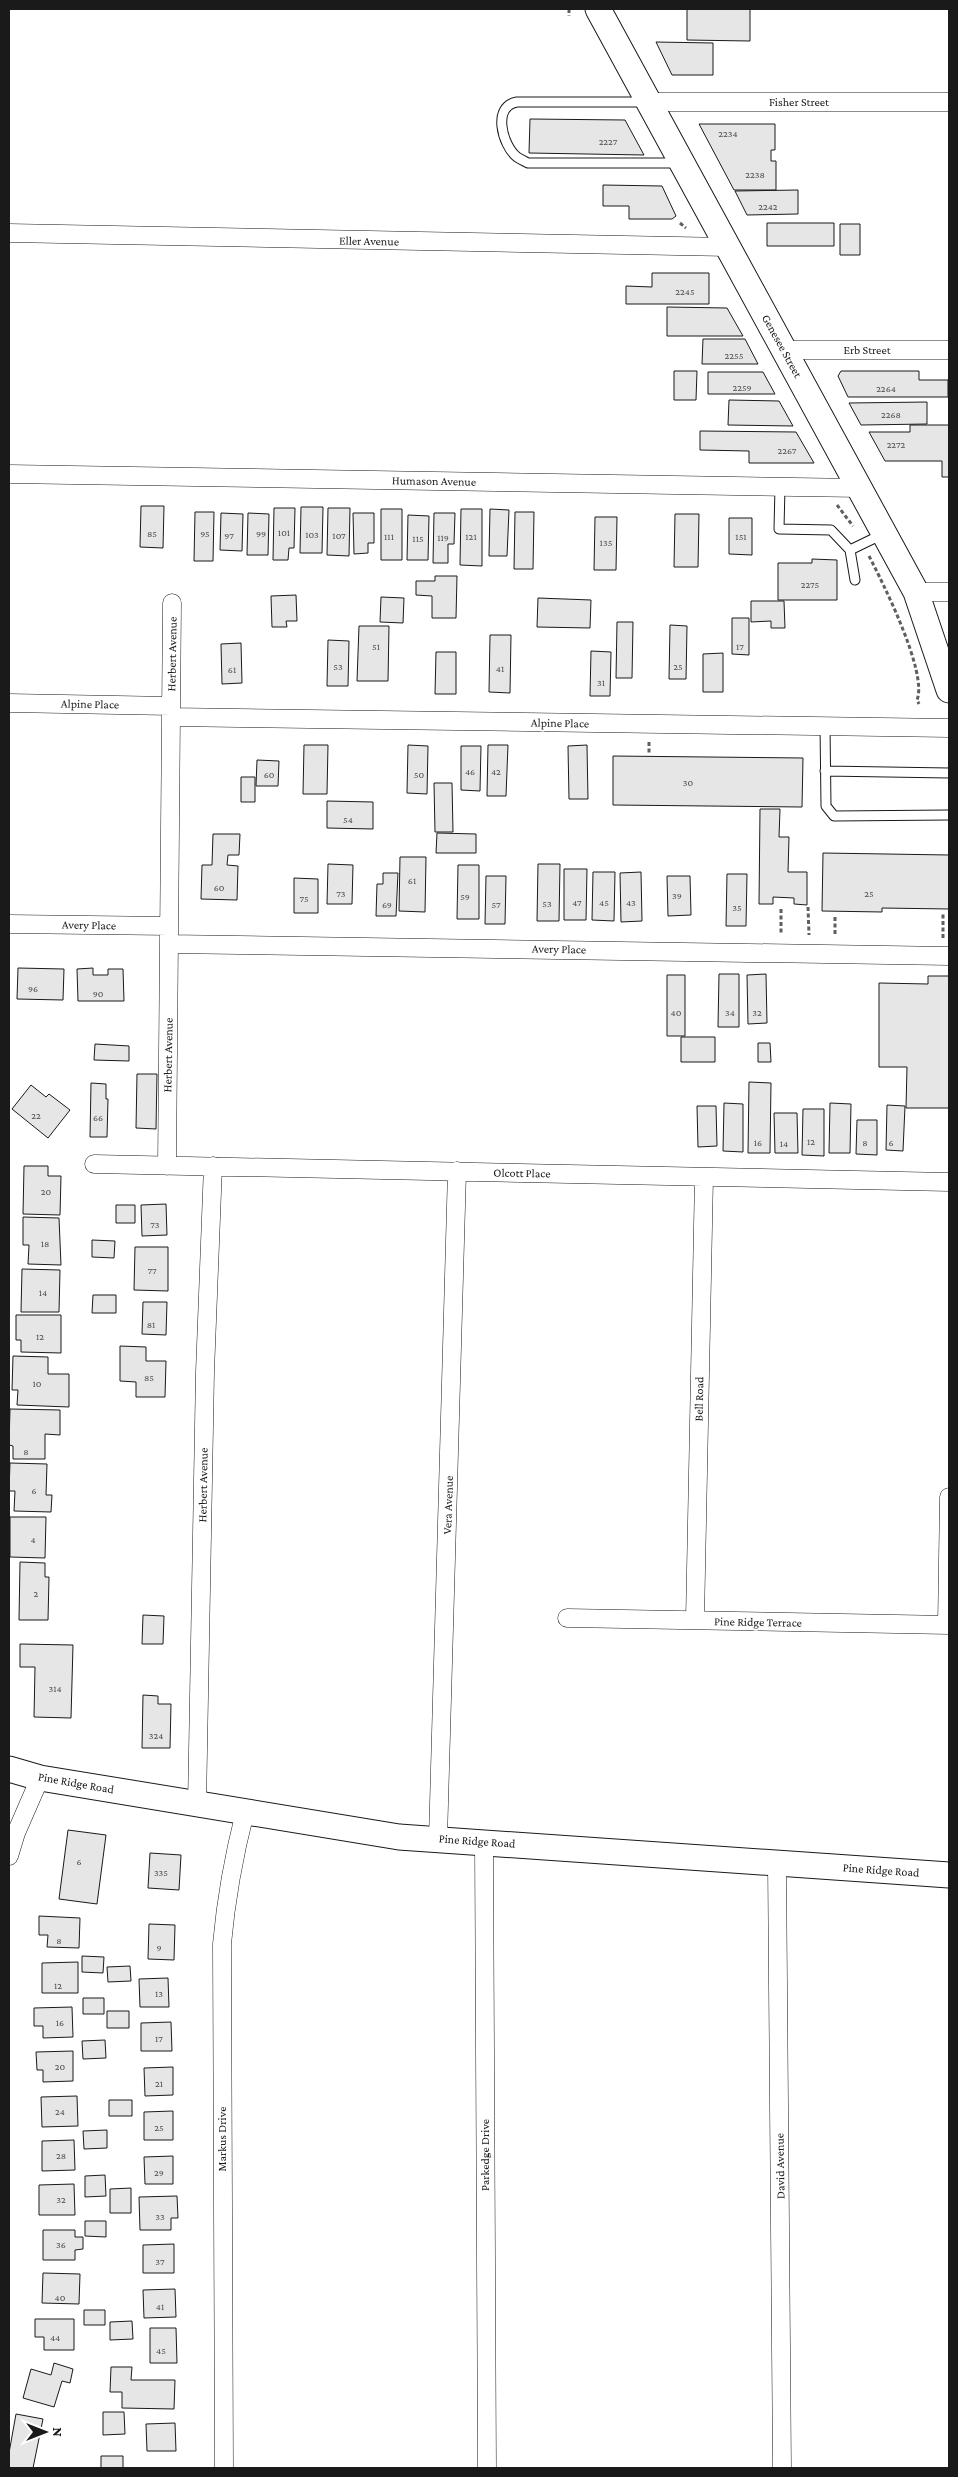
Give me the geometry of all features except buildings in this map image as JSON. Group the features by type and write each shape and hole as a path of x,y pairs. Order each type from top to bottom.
{"street":[{"name":"Genesee Street","path":"598,9 916,592 949,690"},
{"name":"Fisher Street","path":"650,102 949,102"},
{"name":"Eller Avenue","path":"9,233 728,247"},
{"name":"Erb Street","path":"784,350 949,350"},
{"name":"Humason Avenue","path":"9,474 860,488"},
{"path":"916,592 949,592"},
{"name":"Herbert Avenue","path":"167,1166 172,603"},
{"name":"Alpine Place","path":"9,703 171,711 949,728"},
{"name":"Avery Place","path":"9,924 169,926"},
{"name":"Avery Place","path":"169,944 946,949"},
{"name":"Olcott Place","path":"94,1164 949,1182"},
{"name":"Herbert Avenue","path":"197,1805 205,1372 213,1166"},
{"name":"Vera Avenue","path":"438,1839 457,1172"},
{"name":"Bell Road","path":"695,1620 704,1177"},
{"path":"948,1625 949,1497"},
{"name":"Pine Ridge Terrace","path":"567,1618 948,1625"},
{"name":"Pine Ridge Road","path":"9,1769 40,1778 399,1837 949,1875"},
{"path":"9,1856 16,1833 40,1778"},
{"name":"Markus Drive","path":"224,2468 222,1944 226,1906 245,1812"},
{"name":"Parkedge Drive","path":"484,1842 487,2468"},
{"name":"David Avenue","path":"777,1863 782,2468"}],"lane":[{"path":"650,102 517,102 509,103 504,109 501,120 508,145 516,157 528,163 683,163"},
{"path":"780,487 779,529 831,530 850,550 855,580"},
{"path":"850,550 884,533"},
{"path":"825,726 826,806 834,816 949,815"},
{"path":"825,772 949,773"}],"path":[{"path":"569,9 569,16"},
{"path":"838,507 848,518 863,544 892,601 920,686 918,702"},
{"path":"649,742 649,754"},
{"path":"808,907 809,941"},
{"path":"781,940 782,909"},
{"path":"943,913 946,949"},
{"path":"835,917 835,941"}]}
